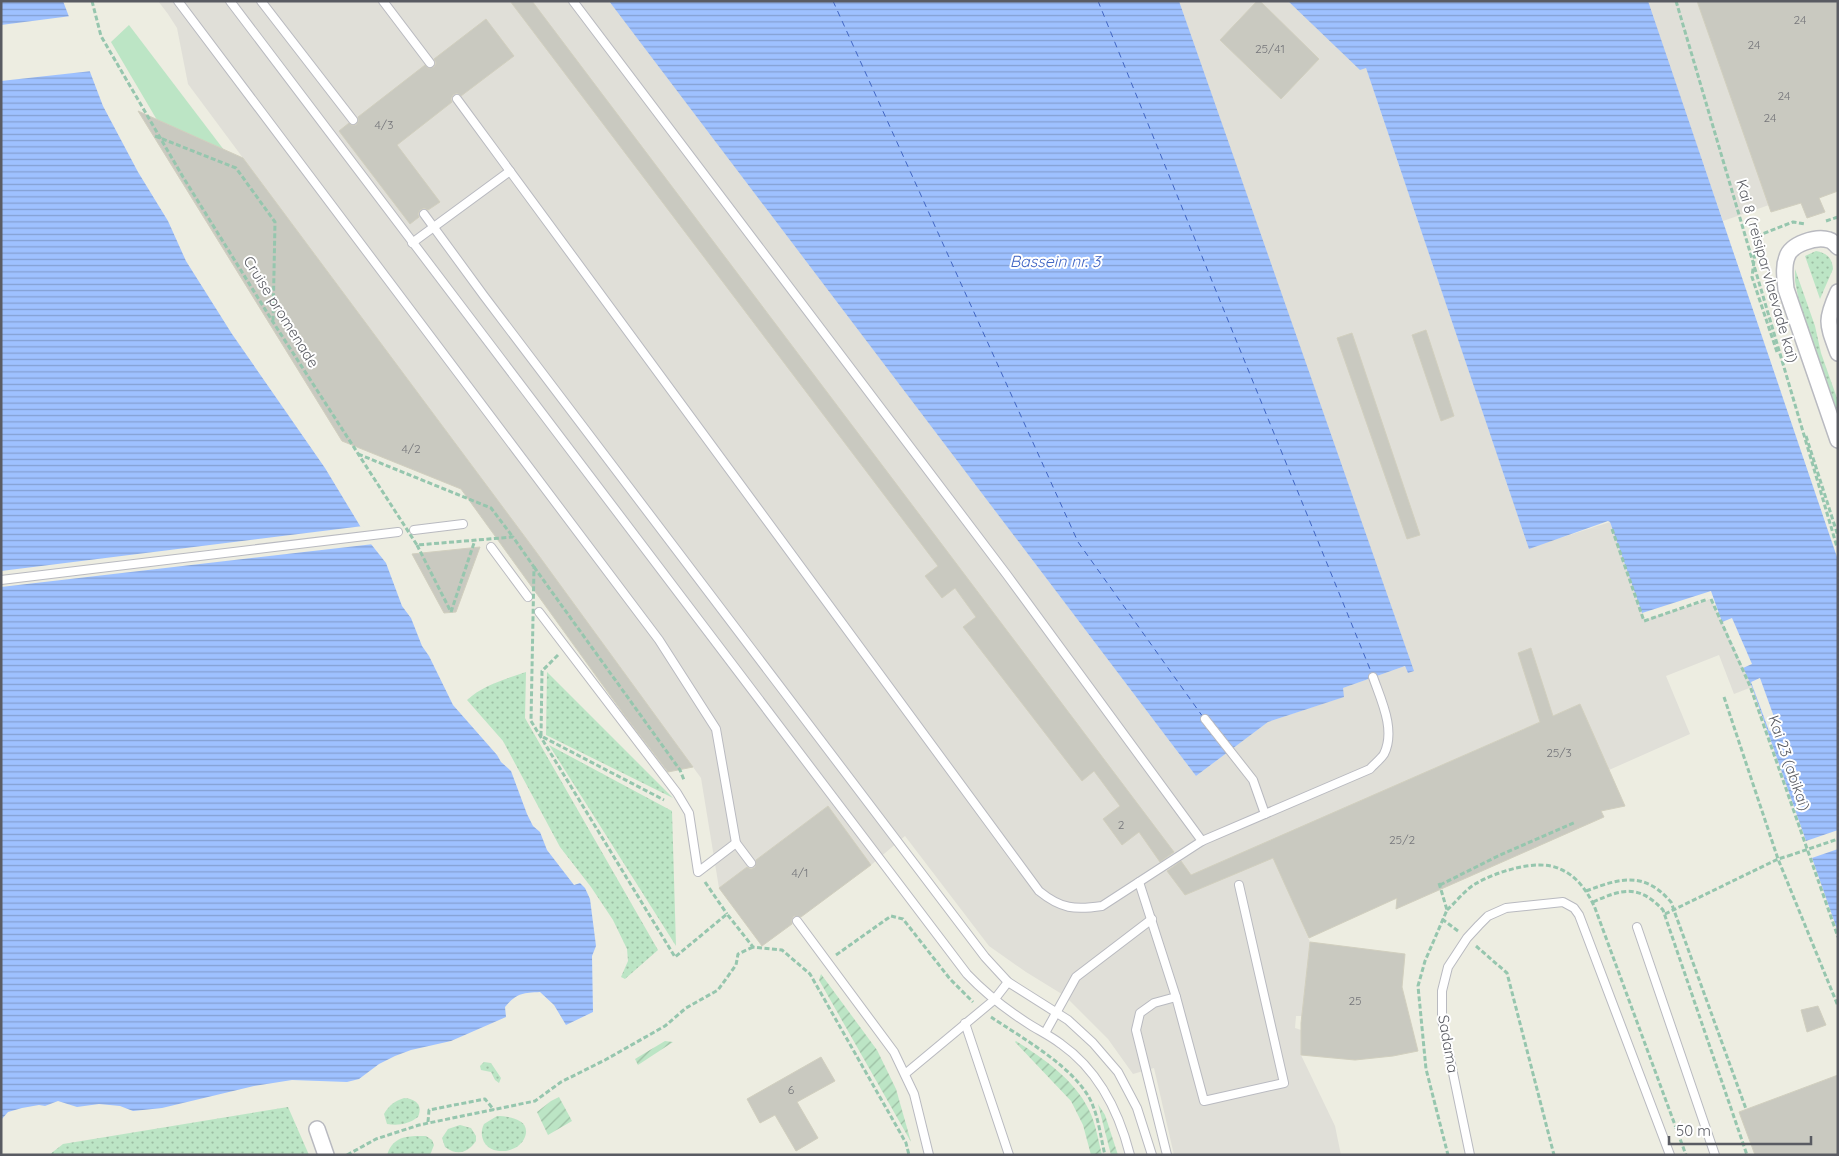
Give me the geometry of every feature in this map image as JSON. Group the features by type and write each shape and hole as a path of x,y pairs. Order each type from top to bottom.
{"street":[{"path":"1838,247 1827,239 1815,239 1799,245 1790,250 1786,257 1784,271 1786,289 1838,440"},
{"path":"1838,292 1829,313 1829,327 1838,353"},
{"path":"317,1129 326,1155"}],"lane":[{"path":"178,1 659,640 716,729 736,843 751,863"},
{"path":"230,1 967,974 994,1000 1075,1055 1103,1089 1124,1132 1130,1155"},
{"path":"261,1 353,120"},
{"path":"383,1 430,63"},
{"path":"573,1 1001,567 1202,841"},
{"path":"457,99 1039,890 1051,901 1066,907 1084,909 1102,906 1202,841 1370,769 1384,754 1388,735 1386,714 1373,677"},
{"path":"412,243 510,171"},
{"path":"424,214 484,296 985,957 1008,982 1068,1020 1093,1043 1118,1072 1138,1108 1152,1155"},
{"path":"414,530 463,524"},
{"path":"1,580 398,532"},
{"path":"491,547 528,597"},
{"path":"539,612 677,793 689,813 698,872 736,843"},
{"path":"1205,719 1253,780 1265,814"},
{"path":"1139,882 1176,997 1204,1101 1284,1083 1239,885"},
{"name":"Sadama","path":"1470,1155 1442,1020 1442,991 1448,967 1467,938 1488,916 1506,908 1563,902 1574,908 1579,915 1669,1155"},
{"path":"1045,1033 1076,977 1152,919"},
{"path":"797,921 894,1052 914,1094 929,1155"},
{"path":"1637,927 1715,1155"},
{"path":"1601,973 1669,1155"},
{"path":"905,1074 994,1000 1008,982"},
{"path":"1167,1155 1136,1030 1140,1013 1154,1003 1176,997"},
{"path":"965,1023 1009,1155"}],"path":[{"name":"Cruise promenade","path":"92,1 101,36 183,177 273,322 417,545 451,612 476,540"},
{"name":"Kai 8 (reisiparvlaevade kai)","path":"1676,1 1838,552"},
{"path":"156,136 236,168 275,222 273,322"},
{"path":"358,454 491,508 682,773"},
{"name":"Kai 23 (abikai)","path":"1612,529 1644,621 1710,599 1750,686 1838,937"},
{"path":"417,545 513,537"},
{"path":"534,567 531,721 675,957 728,914"},
{"path":"541,736 542,671 566,648"},
{"path":"1724,697 1778,859 1838,1006"},
{"path":"541,736 689,813"},
{"path":"1447,910 1439,884 1576,822"},
{"path":"1665,914 1778,859 1838,840"},
{"path":"1448,1155 1426,1069 1418,986 1425,961 1447,910 1474,885 1506,871 1541,865 1560,869 1580,883 1593,902 1686,1155"},
{"path":"698,872 753,947"},
{"path":"1586,891 1615,880 1637,880 1655,886 1671,902 1746,1109"},
{"path":"1593,902 1616,893 1632,891 1647,896 1665,914 1747,1155"},
{"path":"1442,919 1507,973 1554,1155"},
{"path":"348,1155 376,1139 428,1122 534,1102 560,1082 605,1060 665,1026 686,1008 718,990 736,965 738,954 753,947 782,950 810,974 906,1143 909,1155"},
{"path":"428,1122 429,1110 485,1099 494,1110"}],"shaded area":[{"path":"158,1 610,1 1196,776 1268,722 1343,697 1343,688 1405,666 1408,673 1179,1 1288,1 1366,68 1529,548 1610,522 1644,620 1711,599 1752,687 1734,694 1719,655 1666,676 1690,734 1609,770 1580,704 1267,842 1310,942 1302,1016 1296,1016 1295,1028 1301,1030 1301,1055 1335,1126 1341,1155 1174,1155 1154,1068 1133,1074 1108,1039 1065,996 989,946 905,836 871,865 828,806 719,888 701,778 534,549 188,84 177,28"},
{"path":"1647,1 1697,1 1769,205 1723,221"}],"green space":[{"path":"129,25 224,150 157,120 111,42"},
{"path":"1816,251 1828,257 1833,269 1820,299 1805,256"},
{"path":"1795,269 1838,401 1838,423 1802,317 1795,281"},
{"path":"526,672 525,718 658,950 625,979 621,977 628,961 627,949 613,920 591,887 560,847 503,741 467,700 487,686"},
{"path":"547,672 673,798 546,735"},
{"path":"549,745 672,811 676,946"},
{"path":"821,974 877,1050 896,1089 911,1142 819,980"},
{"path":"665,1041 673,1042 638,1065 635,1059"},
{"path":"1016,1041 1067,1079 1083,1099 1095,1126 1102,1155 1091,1155 1083,1125 1071,1101"},
{"path":"484,1062 491,1063 501,1078 499,1083 491,1072 481,1070 480,1066"},
{"path":"559,1097 572,1121 548,1135 537,1112"},
{"path":"404,1098 417,1103 420,1109 418,1117 403,1124 387,1124 384,1114 392,1104"},
{"path":"1098,1104 1105,1115 1118,1155 1111,1155"},
{"path":"288,1107 309,1155 49,1155 63,1144"},
{"path":"497,1116 514,1118 523,1123 526,1133 521,1144 510,1150 498,1151 484,1142 482,1128 484,1124"},
{"path":"460,1125 471,1128 476,1136 476,1141 466,1151 454,1152 445,1147 442,1138 448,1129"},
{"path":"426,1136 432,1140 434,1145 430,1155 387,1155 392,1145 399,1140 408,1137"}],"water":[{"path":"1,1 63,1 103,106 138,172 168,221 186,261 232,334 325,468 371,544 386,563 402,606 411,618 422,646 429,656 453,705 501,762 511,771 527,814 533,826 540,832 547,850 574,885 580,883 585,888 590,899 596,946 592,956 593,1012 566,1025 554,1005 540,992 524,993 517,996 505,1007 506,1017 451,1041 411,1050 395,1056 379,1064 359,1079 347,1082 292,1080 254,1086 162,1108 133,1111 120,1106 99,1104 77,1107 58,1101 45,1106 39,1105 8,1112 1,1120"},
{"name":"Bassein nr. 3","path":"609,1 1179,1 1414,671 1408,673 1405,666 1343,688 1344,697 1268,722 1196,776"},
{"path":"1288,1 1648,1 1838,560 1838,932 1752,687 1722,622 1711,591 1642,613 1610,522 1608,521 1529,549 1366,68 1360,70"}],"pier":[{"path":"71,16 92,71 1,81 1,25"},
{"path":"363,526 374,544 1,587 1,571"},
{"path":"1732,618 1752,664 1743,668 1722,622"},
{"path":"1760,678 1778,728 1769,731 1751,682"},
{"path":"1838,830 1838,849 1809,859 1803,842"}],"building":[{"path":"510,1 532,1 1174,852 1160,862 1139,832 1122,845 1103,819 1120,806 1094,771 1082,781 963,627 976,617 955,588 942,598 925,576 938,566"},
{"path":"1257,1 1260,1 1319,59 1281,99 1220,40"},
{"path":"1697,1 1838,1 1838,191 1819,198 1825,212 1807,218 1801,203 1771,212"},
{"path":"486,19 514,56 461,96 457,93 453,95 452,102 397,145 440,202 428,210 424,208 420,210 419,217 410,224 339,131 349,123 356,125 358,117 425,65 428,68 434,67 436,63 434,59"},
{"path":"138,111 243,158 534,549 693,767 668,772 625,716 461,489 342,441"},
{"path":"1426,330 1454,416 1441,421 1412,335"},
{"path":"1352,333 1420,535 1407,539 1337,338"},
{"path":"480,547 456,612 444,613 412,554"},
{"path":"1531,648 1553,716 1580,704 1625,806 1601,811 1604,817 1396,909 1397,898 1309,938 1273,858 1185,895 1167,871 1181,861 1191,875 1540,722 1518,653"},
{"path":"828,806 871,865 801,917 794,916 792,924 762,946 719,888 747,867 751,869 755,867 756,860"},
{"path":"1310,942 1405,954 1402,987 1418,1051 1355,1060 1301,1055 1301,1023"},
{"path":"1818,1006 1826,1025 1807,1032 1801,1010"},
{"path":"821,1057 835,1081 797,1102 818,1138 796,1151 775,1115 760,1123 747,1099"},
{"path":"1838,1075 1838,1155 1755,1155 1739,1112"}],"ferry route":[{"path":"833,1 1078,542 1203,717"},
{"path":"1098,1 1372,674"}]}
